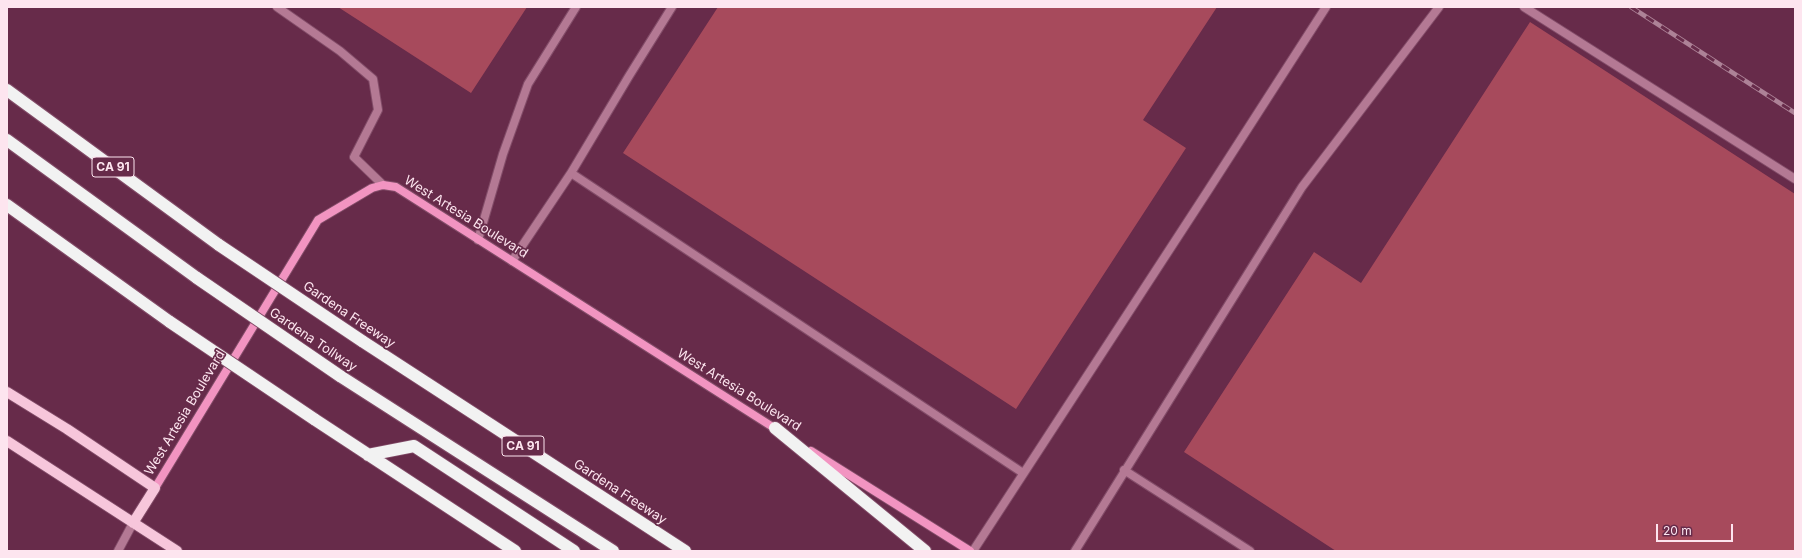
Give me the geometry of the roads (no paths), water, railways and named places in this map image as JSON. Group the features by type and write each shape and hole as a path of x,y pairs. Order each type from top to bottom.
{"highway":[{"name":"Gardena Freeway","path":"7,90 219,245 362,342 685,551"},
{"name":"Gardena Tollway","path":"7,140 197,278 340,376 613,551"},
{"path":"7,205 170,322 514,551"},
{"path":"775,428 925,551"},
{"path":"368,455 414,446 574,551"}],"main road":[{"name":"West Artesia Boulevard","path":"7,392 67,429 155,488 318,220 372,188 383,185 396,187 971,551"},
{"path":"7,441 177,551"},
{"path":"133,523 155,488"}],"street":[{"path":"277,7 340,51 373,79 378,110 354,157 383,185"},
{"path":"478,240 503,154 528,84 576,7"},
{"path":"512,261 571,173 672,7"},
{"path":"971,551 1207,192 1326,7"},
{"path":"1075,551 1124,470 1302,187 1439,7"},
{"path":"1524,7 1795,179"},
{"path":"571,173 1023,473"},
{"path":"1124,470 1250,551"},
{"path":"118,551 133,523"}],"railway":[{"path":"1631,7 1795,113"}]}
